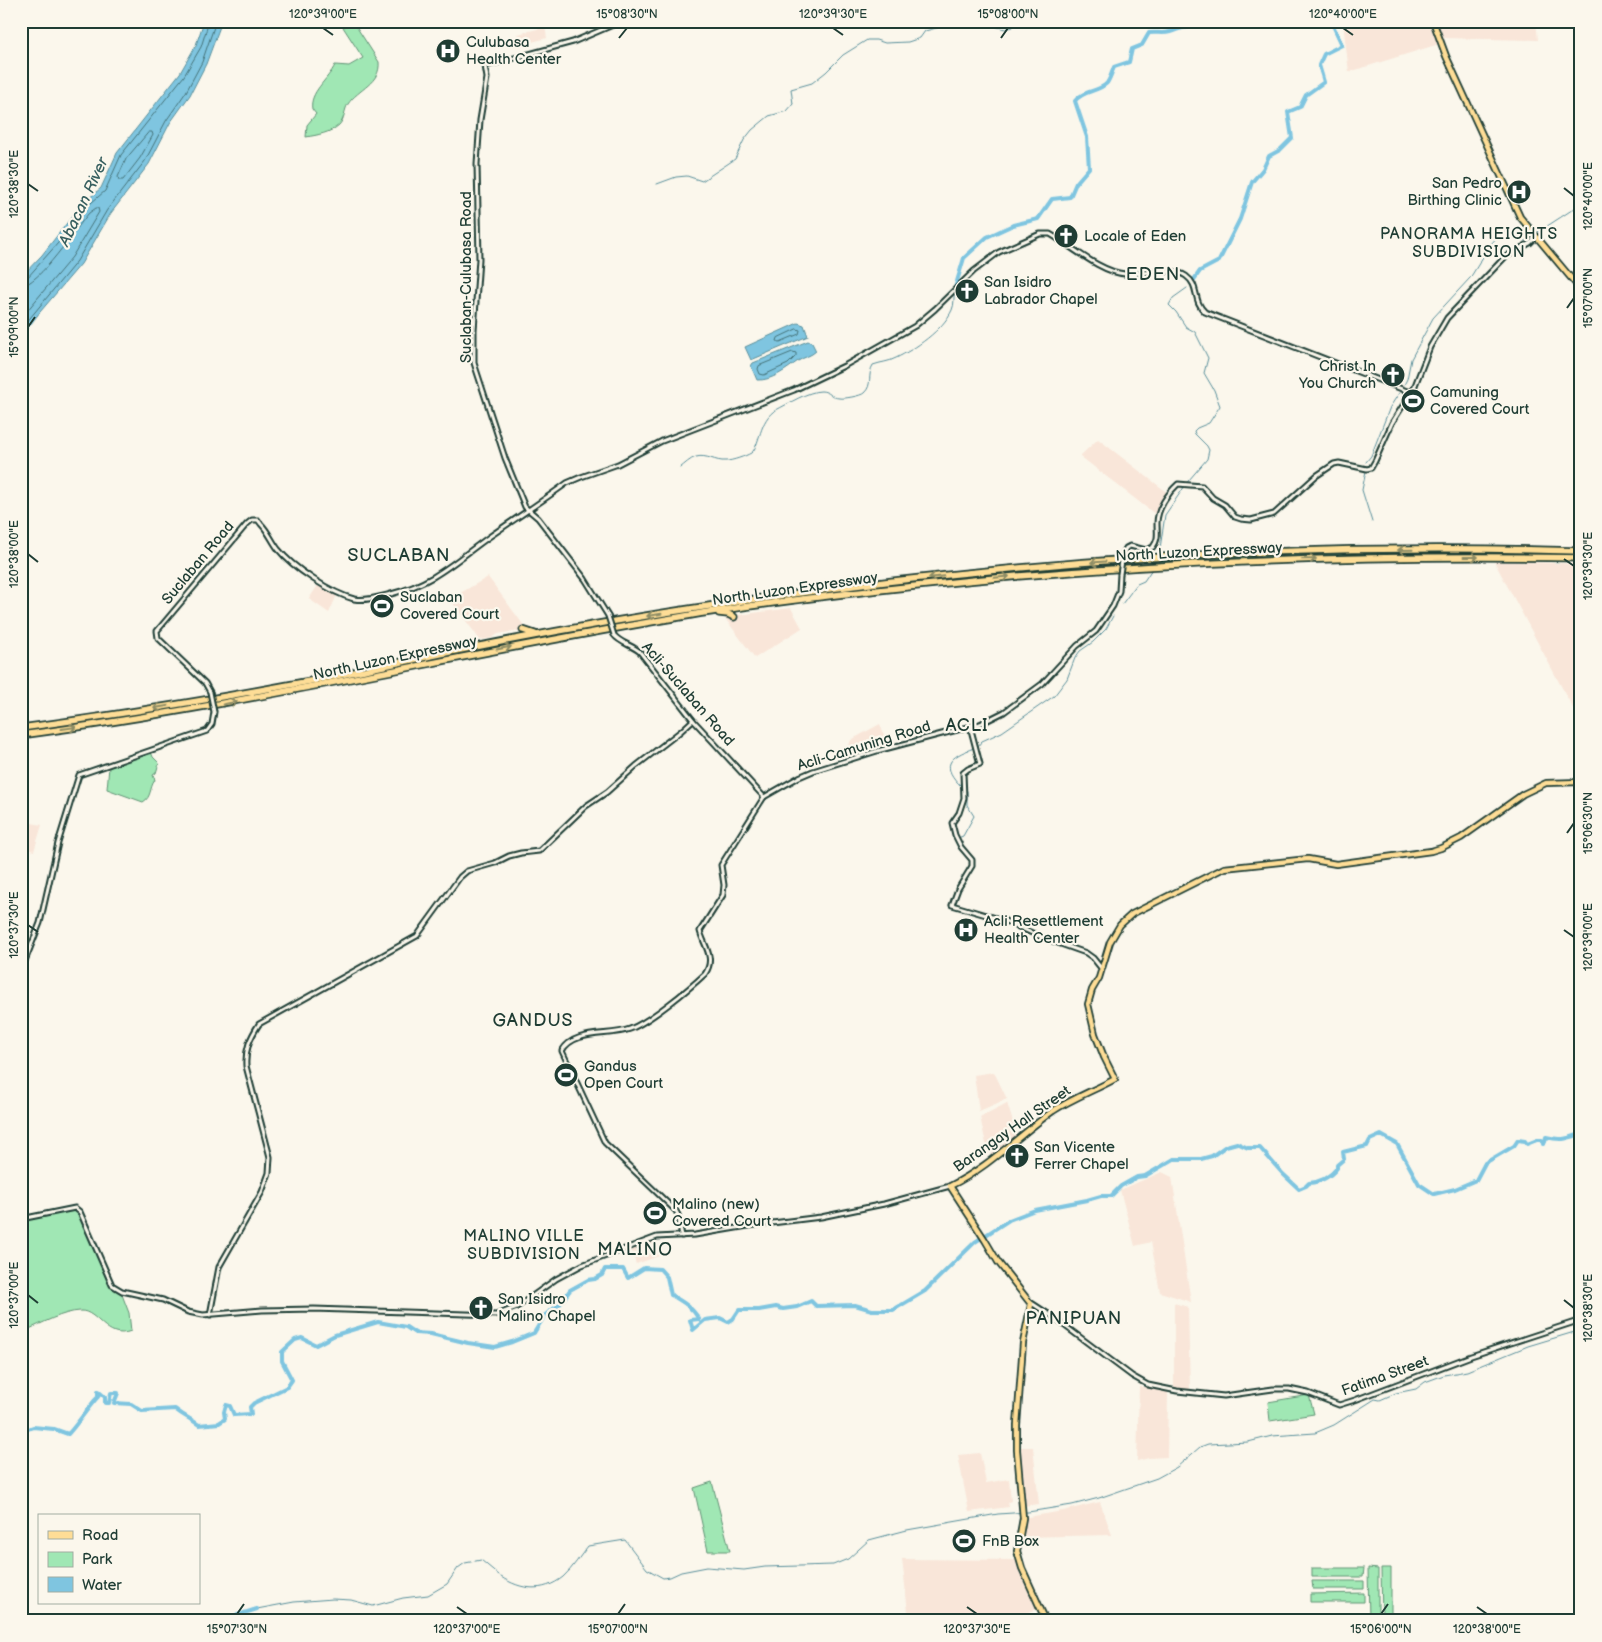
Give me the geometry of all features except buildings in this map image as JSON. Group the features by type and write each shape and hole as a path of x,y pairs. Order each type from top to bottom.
{"highway":[{"name":"North Luzon Expressway","path":"21,728 213,699 592,626 721,604 844,588 988,572 1231,554 1441,549 1581,551"},
{"name":"North Luzon Expressway","path":"21,735 218,705 485,652 667,619 846,594 1055,572 1242,561 1441,556 1581,558"},
{"path":"782,608 787,604 846,594"},
{"path":"667,619 719,613 734,617"},
{"path":"523,630 536,634 575,626 592,626"},
{"path":"435,656 477,645 482,640"}],"main road":[{"path":"1433,21 1446,56 1520,217 1581,290"},
{"path":"1102,968 1110,942 1116,931 1138,910 1224,868 1312,859 1336,864 1432,851 1461,838 1523,794 1542,785 1581,783"},
{"name":"Barangay Hall Street","path":"950,1186 991,1162 1061,1106 1115,1079 1102,1052 1088,1006 1090,995 1102,968"},
{"path":"950,1186 1007,1275 1030,1302 1023,1343 1016,1441 1023,1518 1017,1551 1022,1568 1046,1621"}],"street":[{"name":"Suclaban-Culubasa Road","path":"528,510 520,497 505,458 474,363 479,252 477,164 480,120 487,78 485,66 573,42 622,21"},
{"path":"528,510 575,479 618,464 662,441 773,399 844,366 915,326 958,288 974,271 999,252 1040,234 1050,234 1104,268 1118,273 1165,271 1181,273 1186,276 1196,289 1198,304 1205,312 1412,393 1430,347 1450,314 1505,258 1530,243 1536,237"},
{"name":"Acli-Camuning Road","path":"764,797 813,771 995,718 1042,684 1077,646 1096,631 1113,606 1119,591 1123,554 1126,548 1130,546 1146,550 1153,547 1158,538 1158,519 1161,508 1178,484 1203,487 1213,498 1222,503 1241,520 1251,520 1274,514 1312,480 1334,464 1339,463 1369,468 1375,461 1392,423 1412,393"},
{"name":"Acli-Suclaban Road","path":"528,510 538,518 585,579 608,616 614,635 640,652 693,720 764,797"},
{"name":"Suclaban Road","path":"21,971 40,923 58,843 80,775 207,731 212,724 214,712 210,692 205,683 158,638 157,631 247,524 252,520 258,520 281,552 312,578 334,592 361,600 401,592 429,580 528,510"},
{"path":"210,1315 220,1267 262,1192 270,1173 270,1157 246,1066 246,1055 250,1037 259,1024 417,936 460,877 467,871 495,863 509,856 540,852 586,806 607,792 693,720"},
{"path":"970,726 980,763 963,773 964,798 959,813 952,823 961,847 972,860 972,866 958,889 952,905 1003,920 1041,937 1086,953 1102,968"},
{"path":"682,1236 676,1211 602,1139 562,1051 567,1042 572,1040 627,1030 638,1026 704,974 708,967 709,956 706,942 700,931 722,895 724,886 721,865 764,797"},
{"path":"21,1209 22,1219 77,1209 112,1285 122,1291 162,1300 192,1314 210,1315 262,1310 314,1309 500,1314 517,1307 551,1283 582,1265 655,1237 682,1236 821,1217 884,1204 950,1186"},
{"name":"Fatima Street","path":"1030,1302 1144,1384 1224,1396 1272,1389 1289,1389 1308,1393 1336,1404 1343,1404 1471,1356 1581,1320"}],"shaded area":[{"path":"1351,21 1431,21 1439,44 1349,72 1343,23"},
{"path":"1437,21 1536,21 1538,40 1442,38"},
{"path":"545,27 547,38 520,45 518,34"},
{"path":"1098,439 1168,493 1156,515 1080,456"},
{"path":"1494,561 1581,564 1581,723"},
{"path":"488,577 525,627 521,633 514,631 480,640 450,599"},
{"path":"318,585 337,595 329,613 309,599"},
{"path":"791,608 802,628 755,658 724,617"},
{"path":"880,724 888,746 851,758 848,748 851,740"},
{"path":"26,822 42,825 34,851 21,847 21,837"},
{"path":"994,1072 1007,1099 979,1111 974,1075"},
{"path":"1007,1103 1018,1138 992,1156 986,1144 980,1117"},
{"path":"1162,1172 1172,1177 1191,1302 1160,1292 1151,1242 1135,1246 1120,1190"},
{"path":"656,1240 662,1255 636,1264 631,1249"},
{"path":"1174,1303 1188,1307 1190,1390 1174,1389"},
{"path":"1139,1387 1168,1391 1167,1457 1137,1461"},
{"path":"1020,1447 1033,1447 1039,1504 1023,1506 1018,1450"},
{"path":"980,1453 986,1483 1009,1479 1011,1501 1008,1502 1009,1507 969,1512 958,1455"},
{"path":"1100,1502 1112,1535 1021,1537 1025,1516 1063,1511"},
{"path":"902,1559 1016,1560 1037,1609 1027,1613 1029,1621 1021,1621 1018,1614 1014,1615 1016,1621 909,1621"}],"green space":[{"path":"354,23 379,62 379,69 373,81 348,104 339,125 328,132 306,137 307,125 316,114 312,109 313,97 335,65 349,66 363,58 343,27"},
{"path":"1408,551 1581,552 1581,556 1409,555 1308,557 1158,564 1159,560 1249,555"},
{"path":"1046,568 1049,571 747,606 323,684 320,681 635,619 840,590"},
{"path":"151,752 159,763 156,773 153,775 155,780 146,800 143,802 107,789 109,767"},
{"path":"71,1210 77,1211 79,1214 109,1285 121,1292 129,1313 131,1331 115,1332 92,1315 80,1311 60,1316 27,1330 25,1220"},
{"path":"1309,1395 1314,1414 1270,1421 1268,1402"},
{"path":"712,1482 730,1551 708,1551 694,1488"},
{"path":"1312,1568 1364,1568 1363,1577 1312,1577"},
{"path":"1368,1568 1378,1569 1378,1621 1369,1621"},
{"path":"1381,1568 1391,1568 1391,1621 1382,1621"},
{"path":"1312,1581 1364,1581 1364,1589 1313,1589"},
{"path":"1364,1593 1364,1602 1310,1602 1310,1594"}],"water":[{"path":"204,21 222,21 206,64 190,95 170,123 149,164 111,213 81,264 21,337 21,277 42,255 81,205 101,188 117,153 180,73 196,45"},
{"path":"798,323 804,325 808,336 751,360 745,347"},
{"path":"808,341 812,343 816,351 814,353 774,377 757,380 751,366 753,363"}],"waterway":[{"path":"657,184 676,177 687,176 702,181 735,159 744,140 752,130 769,116 787,111 793,104 791,89 812,83 843,55 867,40 885,43 908,42 920,38 925,31 940,27 942,23 953,26 967,25 974,27 987,24 1005,29 1013,27 1012,21"},
{"path":"955,288 964,258 987,237 1013,225 1038,219 1052,199 1070,197 1076,183 1089,168 1087,137 1075,101 1078,97 1104,86 1114,67 1129,62 1132,49 1142,45 1149,33 1168,33 1190,27 1196,21"},
{"path":"1193,281 1200,271 1219,261 1240,219 1252,182 1263,169 1269,156 1280,150 1292,138 1288,112 1300,107 1306,95 1324,82 1319,65 1324,54 1342,45 1331,21"},
{"path":"1535,234 1581,204"},
{"path":"1403,387 1407,379 1411,359 1433,318 1470,278 1491,244 1498,236 1506,232 1522,240 1532,237"},
{"path":"1159,555 1165,515 1189,480 1207,459 1209,450 1194,431 1209,423 1220,406 1214,390 1204,373 1208,358 1195,332 1186,327 1169,305 1173,298 1187,288"},
{"path":"680,468 690,460 700,456 726,461 751,453 770,414 804,395 821,391 837,398 848,398 864,393 868,387 873,365 893,359 911,350 942,325 953,308 955,291"},
{"path":"1366,462 1371,456 1390,407 1401,390"},
{"path":"1366,471 1362,490 1372,522"},
{"path":"1122,604 1137,584 1144,581 1152,569"},
{"path":"977,747 982,741 1002,732 1054,696 1067,679 1075,658 1080,651 1093,642 1106,629 1113,616"},
{"path":"962,787 951,773 950,763 958,755 974,748"},
{"path":"958,838 963,836 974,816 967,805 967,791"},
{"path":"21,1432 33,1427 54,1429 68,1434 98,1397 98,1391 105,1397 105,1403 109,1403 111,1393 118,1393 114,1403 131,1404 142,1411 175,1409 199,1425 219,1423 225,1419 226,1405 230,1406 234,1415 251,1414 250,1407 254,1403 287,1387 292,1380 282,1361 282,1352 295,1340 302,1338 316,1345 335,1335 378,1322 406,1327 415,1333 431,1334 495,1347 534,1333 545,1315 560,1304 570,1290 602,1275 605,1269 623,1269 628,1278 644,1268 660,1269 667,1277 671,1295 690,1308 699,1319 690,1320 693,1330 705,1320 720,1318 728,1322 733,1319 739,1310 759,1310 776,1307 783,1309 797,1307 811,1301 816,1306 855,1305 872,1310 893,1310 925,1291 975,1242 1009,1220 1035,1210 1101,1196 1111,1196 1121,1186 1137,1177 1145,1176 1174,1159 1201,1159 1212,1156 1226,1146 1237,1143 1248,1148 1260,1148 1299,1189 1331,1174 1344,1159 1343,1152 1367,1146 1370,1140 1381,1135 1397,1144 1419,1184 1434,1194 1455,1189 1476,1180 1485,1163 1514,1146 1518,1140 1525,1141 1527,1144 1542,1140 1543,1144 1546,1137 1564,1139 1581,1134"},
{"path":"501,1577 524,1587 548,1586 563,1577 588,1546 625,1540 647,1569 663,1578 707,1567 744,1570 765,1567 833,1565 848,1559 869,1540 907,1530 998,1514 1028,1512 1072,1505 1099,1498 1157,1478 1177,1467 1200,1447 1208,1444 1248,1442 1272,1436 1315,1433 1334,1425 1375,1399 1380,1400 1396,1393 1416,1389 1425,1382 1444,1375 1467,1371 1528,1346 1581,1330"},
{"path":"257,1609 294,1602 333,1599 351,1600 373,1606 403,1598 428,1595 447,1584 458,1568 465,1563 481,1560 499,1575"},
{"path":"219,1621 257,1609"}],"place":[{"name":"Culubasa Health Center","path":"448,51"},
{"name":"San Pedro Birthing Clinic","path":"1519,192"},
{"name":"Locale of Eden","path":"1066,236"},
{"name":"San Isidro Labrador Chapel","path":"967,291"},
{"name":"Christ In You Church","path":"1393,375"},
{"name":"Camuning Covered Court","path":"1413,401"},
{"name":"Suclaban Covered Court","path":"382,606"},
{"name":"Acli Resettlement Health Center","path":"966,930"},
{"name":"Gandus Open Court","path":"566,1075"},
{"name":"San Vicente Ferrer Chapel","path":"1017,1156"},
{"name":"Malino (new) Covered Court","path":"655,1213"},
{"name":"San Isidro Malino Chapel","path":"481,1308"},
{"name":"FnB Box","path":"964,1541"}],"district":[{"name":"PANORAMA HEIGHTS SUBDIVISION","path":"1469,243"},
{"name":"EDEN","path":"1153,274"},
{"name":"SUCLABAN","path":"399,555"},
{"name":"ACLI","path":"967,725"},
{"name":"GANDUS","path":"533,1020"},
{"name":"MALINO VILLE SUBDIVISION","path":"524,1245"},
{"name":"MALINO","path":"635,1249"},
{"name":"PANIPUAN","path":"1074,1318"}],"water label":[{"name":"Abacan River","path":"84,202"}]}
